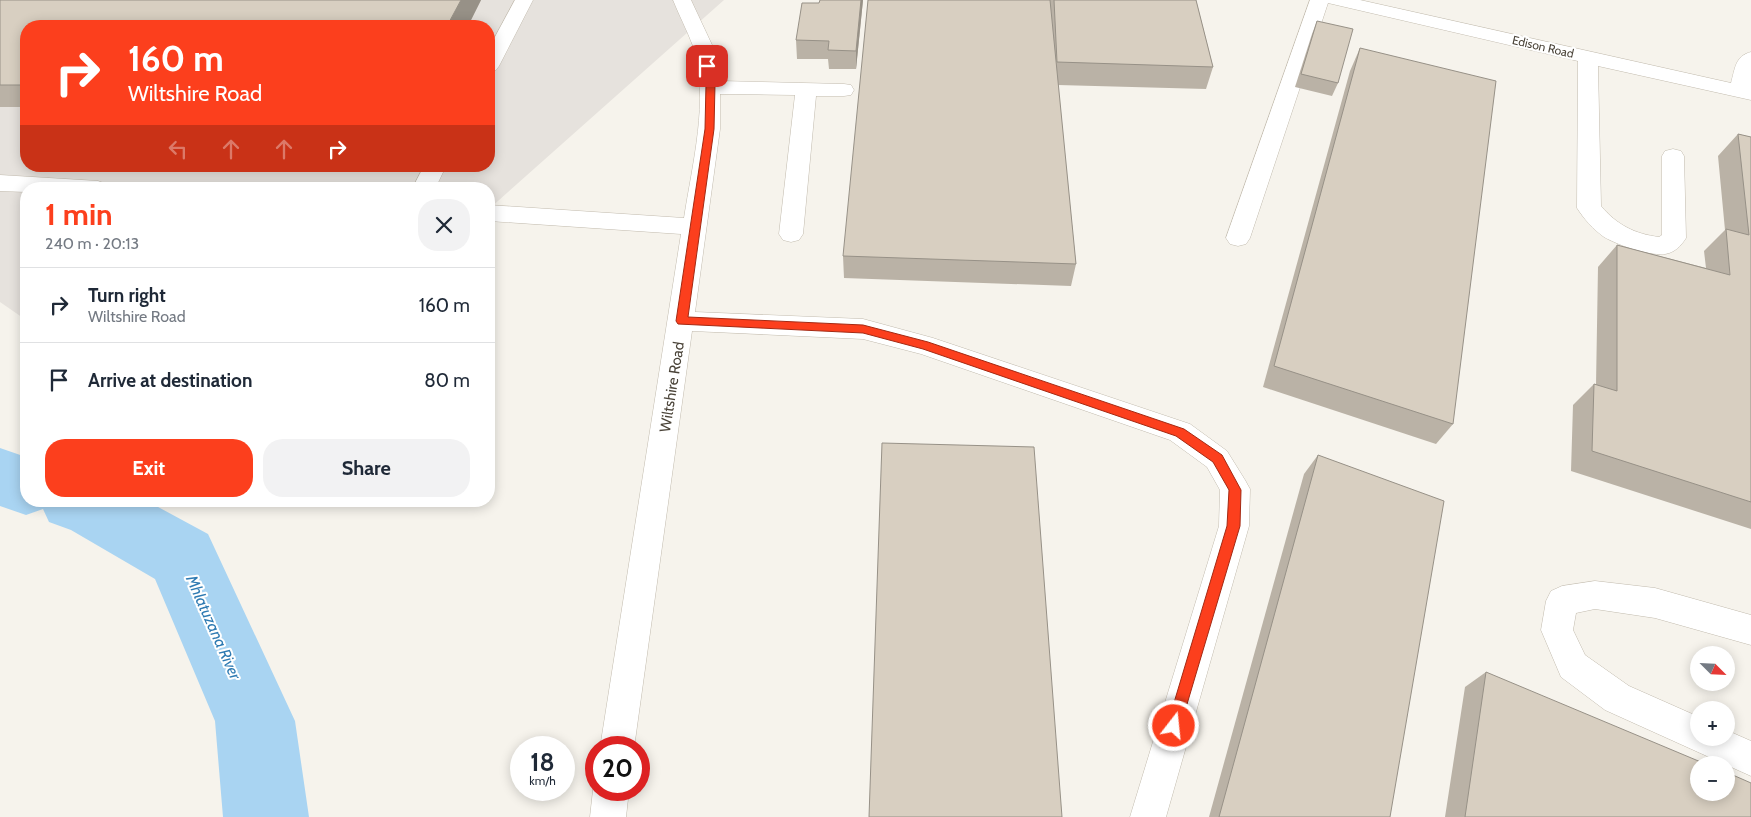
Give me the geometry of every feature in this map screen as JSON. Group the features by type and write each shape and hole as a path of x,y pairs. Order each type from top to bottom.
{"street":[{"path":"495,55 524,0"},
{"name":"Wiltshire Road","path":"619,736 682,321 709,129 710,87 703,48 682,0"},
{"path":"1238,238 1319,0"},
{"name":"Edison Road","path":"1335,0 1746,93"},
{"path":"1588,57 1588,208 1596,218 1607,229 1626,238 1648,244 1664,246 1674,238 1673,156"},
{"path":"1746,93 1747,61 1751,58"},
{"path":"710,87 844,90"},
{"path":"791,234 806,89"},
{"path":"0,183 20,184"},
{"path":"495,213 695,227"},
{"path":"682,321 811,325 872,331 924,345 1180,432 1217,459 1235,490 1234,526 1148,817"},
{"path":"1690,731 1617,698 1573,666 1557,630 1562,601 1595,594 1655,603 1751,630"},
{"path":"1722,746 1751,759"},
{"path":"608,817 610,801"}],"shaded area":[{"path":"0,0 724,0 495,204 495,182 20,182 20,316 0,302"}],"building":[{"path":"0,0 461,0 450,20 20,20 20,85 0,85"},
{"path":"820,0 861,0 856,51 828,50 829,41 796,40 802,3 819,3"},
{"path":"868,0 1050,0 1076,264 843,256"},
{"path":"1054,0 1196,0 1213,67 1057,62"},
{"path":"1317,21 1353,29 1338,83 1301,74"},
{"path":"1360,48 1496,81 1453,424 1274,366"},
{"path":"1738,134 1751,137 1751,502 1592,451 1594,384 1617,391 1617,245 1730,275 1726,229 1749,235"},
{"path":"882,443 1034,447 1062,817 869,817"},
{"path":"1318,455 1444,501 1390,817 1219,817"},
{"path":"1486,672 1690,757 1690,801 1735,801 1735,776 1751,783 1751,817 1465,817"}],"waterway":[{"name":"Mhlatuzana River","path":"0,477 20,484"},
{"name":"Mhlatuzana River","path":"93,507 182,557 255,721 266,817"}],"route":[{"path":"707,66 710,84 709,129 682,321 811,325 863,329 924,345 1180,432 1217,459 1235,490 1234,526 1174,726"}]}
